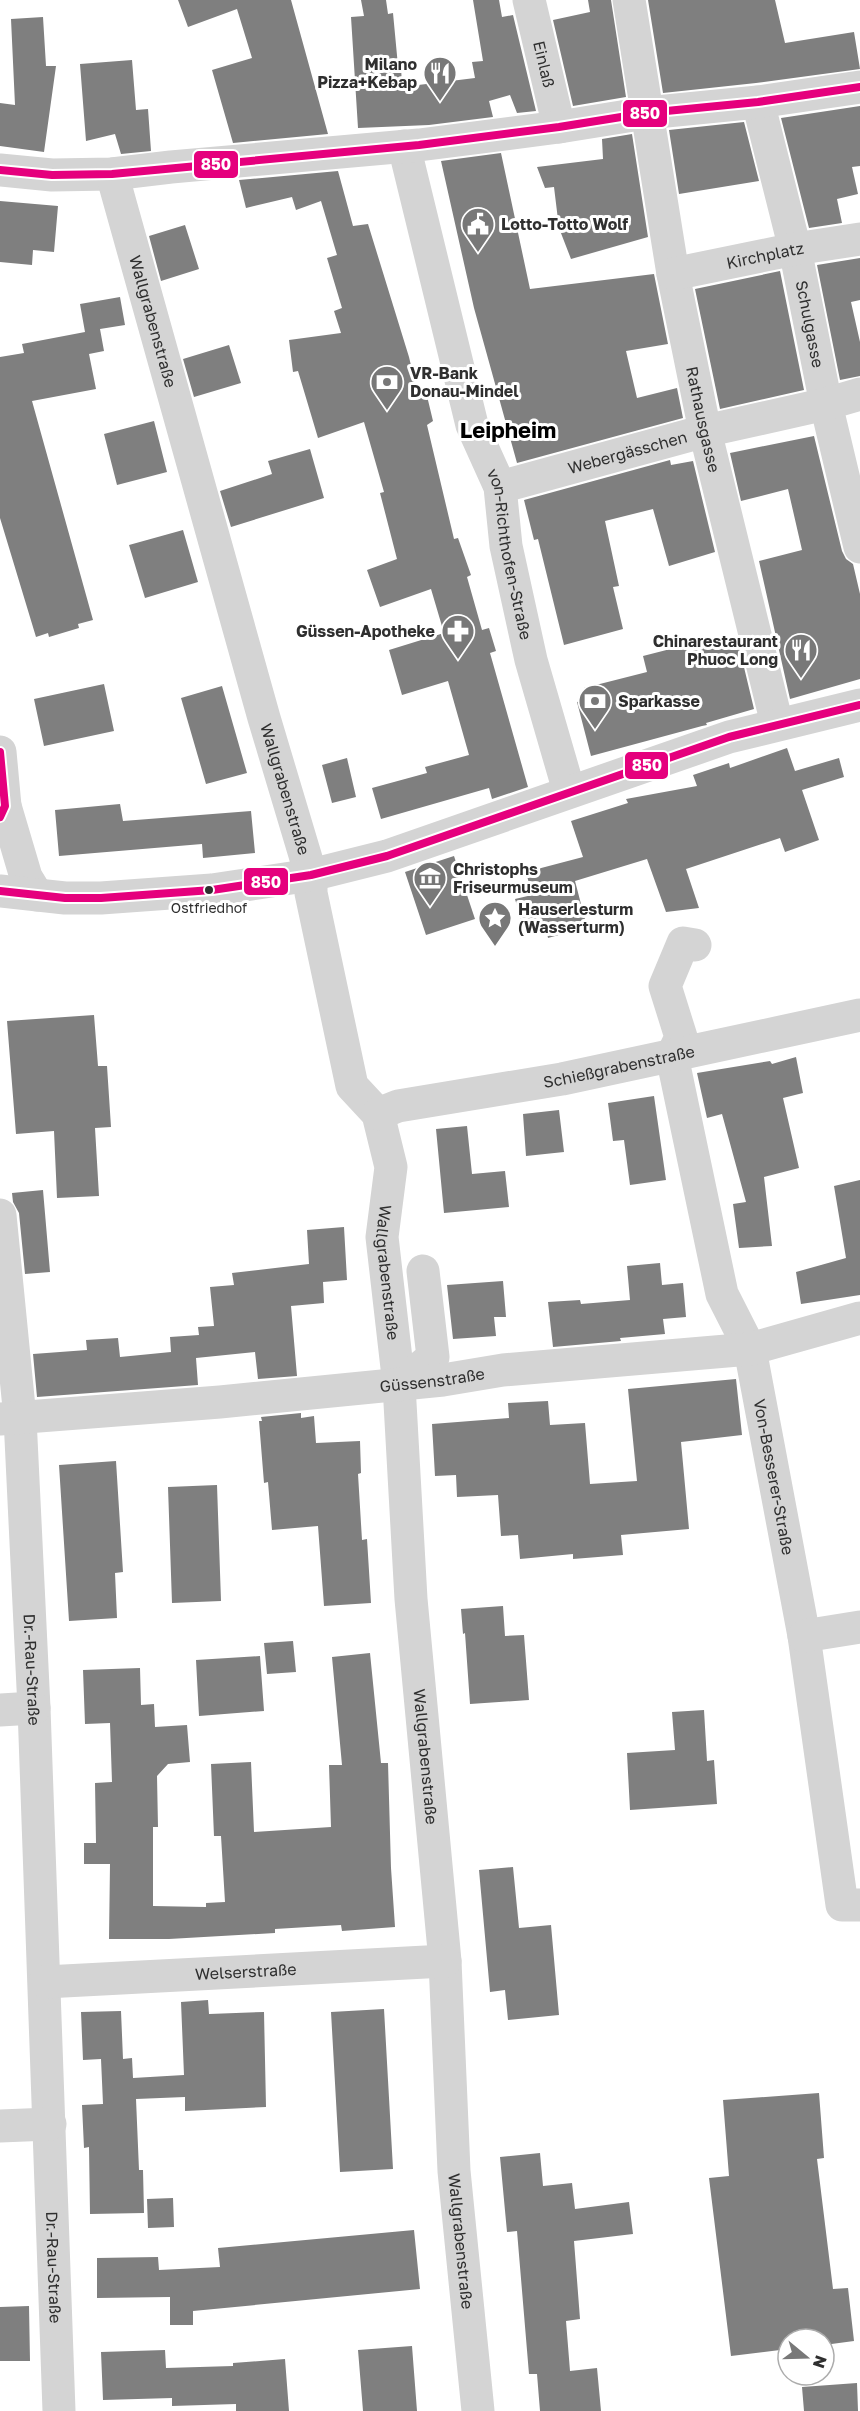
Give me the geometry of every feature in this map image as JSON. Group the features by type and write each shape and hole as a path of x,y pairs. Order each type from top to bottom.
{"street":[{"name":"Einlaß","path":"529,0 559,127"},
{"path":"629,0 646,113"},
{"path":"0,170 52,175 112,174 404,146 860,87"},
{"name":"Schulgasse","path":"758,102 795,249 826,404 860,547"},
{"name":"Rathausgasse","path":"646,113 673,274 705,431 777,724"},
{"name":"von-Richthofen-Straße","path":"404,146 472,425 500,487 506,546 531,660 569,791"},
{"name":"Wallgrabenstraße","path":"112,174 264,718 311,875 311,893 352,1086 378,1114 391,1167 382,1237 399,1385 411,1599 445,1961 454,2171 478,2411"},
{"name":"Kirchplatz","path":"673,274 795,249 860,239"},
{"name":"Webergässchen","path":"500,487 705,431 826,404 860,394"},
{"path":"0,891 101,898 188,892 311,875 387,856 569,791 777,724 860,705"},
{"path":"0,752 2,812 26,877 37,895"},
{"path":"672,1056 681,1037 665,986 683,943 695,945"},
{"name":"Schießgrabenstraße","path":"378,1114 398,1106 562,1079 860,1016"},
{"name":"Von-Besserer-Straße","path":"672,1056 722,1293 750,1348 851,1905"},
{"name":"Dr.-Rau-Straße","path":"0,1215 10,1418 34,1708 59,2411"},
{"path":"399,1385 433,1357 423,1270"},
{"name":"Güssenstraße","path":"10,1418 220,1402 399,1385 503,1370 750,1348 860,1318"},
{"path":"804,1636 860,1627"},
{"path":"0,1710 34,1708"},
{"name":"Welserstraße","path":"45,1982 445,1961"},
{"path":"0,2126 50,2124"}],"building":[{"path":"178,0 291,0 328,134 233,143 212,70 252,58 237,9 188,27"},
{"path":"361,0 386,0 388,14 393,13 402,87 475,78 472,62 483,61 473,0 499,0 502,17 513,15 536,111 517,113 510,95 489,101 493,117 429,125 358,128 351,17 364,16"},
{"path":"588,0 611,0 626,97 573,106 553,20 590,12"},
{"path":"648,0 775,0 785,43 854,32 860,69 663,93"},
{"path":"43,17 46,66 56,66 44,152 0,146 0,103 15,105 11,19"},
{"path":"132,60 136,110 148,109 151,151 121,154 115,134 86,141 80,64"},
{"path":"860,106 860,166 852,167 858,194 837,199 842,223 809,228 781,118"},
{"path":"744,122 759,181 679,194 669,130"},
{"path":"632,134 648,237 571,259 559,228 554,187 545,188 537,167 603,159 602,139"},
{"path":"501,153 530,289 654,274 668,344 626,351 637,398 677,388 683,418 517,463 474,308 441,161"},
{"path":"338,171 353,226 368,224 409,357 418,395 427,396 433,421 427,425 454,539 458,538 471,575 467,577 482,630 489,628 496,651 490,653 528,787 492,799 489,788 381,819 372,788 427,773 425,767 469,755 448,681 402,695 389,650 444,633 431,589 380,607 367,570 397,559 380,493 384,492 364,422 318,438 298,371 293,372 289,340 341,333 334,311 342,308 327,258 337,255 321,201 296,210 292,197 246,208 239,180"},
{"path":"0,201 58,206 54,252 33,250 32,265 0,262"},
{"path":"185,225 199,269 161,281 149,236"},
{"path":"860,258 860,300 851,302 860,342 860,376 840,380 817,265"},
{"path":"780,271 804,390 720,409 695,289"},
{"path":"120,297 125,325 100,329 104,351 89,354 96,389 32,401 93,620 78,624 79,628 49,637 48,633 36,637 0,518 0,357 24,353 22,344 85,332 80,304"},
{"path":"229,345 241,383 194,397 183,359"},
{"path":"154,421 167,472 117,485 104,434"},
{"path":"814,436 842,551 846,559 853,564 860,594 860,679 790,699 759,561 802,550 788,489 741,501 730,453"},
{"path":"310,449 324,498 231,527 220,491 272,474 268,461"},
{"path":"670,460 671,465 693,461 715,552 669,566 653,509 605,521 619,586 613,587 623,629 564,645 538,539 534,540 524,500"},
{"path":"183,530 198,582 145,598 129,545"},
{"path":"737,638 754,709 706,723 707,725 591,756 577,702 587,700 584,688 647,672 643,656 686,645 687,651"},
{"path":"104,684 114,731 44,746 34,699"},
{"path":"222,686 247,773 206,784 181,698"},
{"path":"787,748 795,771 839,758 844,777 802,790 819,840 785,852 780,838 686,869 699,908 666,912 647,859 575,881 587,927 548,938 546,928 525,934 515,899 532,895 526,872 583,857 571,821 628,803 626,799 697,786 693,775 729,763 730,768"},
{"path":"347,758 356,797 332,803 322,765"},
{"path":"120,804 123,821 251,811 255,853 203,858 202,844 59,856 55,810"},
{"path":"454,856 475,919 426,935 405,872"},
{"path":"94,1015 98,1066 107,1066 111,1127 95,1128 99,1196 57,1198 54,1131 16,1134 7,1021"},
{"path":"796,1057 803,1093 783,1098 799,1168 764,1177 772,1246 739,1248 733,1204 746,1202 722,1114 707,1118 697,1073 770,1061 772,1064"},
{"path":"654,1096 666,1180 630,1185 624,1140 613,1141 608,1103"},
{"path":"559,1110 564,1152 526,1156 523,1114"},
{"path":"467,1126 472,1174 505,1171 509,1207 444,1213 436,1129"},
{"path":"860,1180 860,1295 801,1304 796,1272 846,1258 834,1186"},
{"path":"43,1190 50,1272 25,1274 19,1213 13,1202 12,1193"},
{"path":"344,1227 347,1280 323,1282 324,1303 291,1306 297,1376 258,1379 255,1352 196,1358 198,1385 37,1397 33,1354 87,1350 86,1340 118,1338 120,1357 171,1352 170,1337 199,1335 198,1327 214,1326 210,1287 234,1285 232,1273 309,1264 307,1230"},
{"path":"660,1263 662,1285 683,1283 686,1317 663,1319 665,1334 620,1338 621,1341 553,1347 548,1302 580,1300 581,1304 630,1300 627,1266"},
{"path":"503,1281 506,1317 494,1317 496,1336 453,1339 447,1285"},
{"path":"736,1379 742,1435 681,1442 689,1529 621,1535 623,1555 573,1559 573,1554 520,1559 518,1535 501,1536 498,1495 457,1497 456,1475 435,1476 432,1424 509,1418 508,1403 548,1401 550,1425 585,1423 590,1484 637,1481 628,1389"},
{"path":"301,1413 301,1418 314,1416 316,1443 360,1441 361,1473 358,1474 362,1540 367,1539 371,1603 324,1606 318,1526 272,1530 268,1482 264,1483 259,1421 262,1421 261,1417"},
{"path":"116,1461 123,1572 115,1573 117,1618 69,1621 59,1465"},
{"path":"217,1485 221,1601 172,1603 168,1487"},
{"path":"503,1606 505,1636 524,1635 529,1700 470,1704 461,1609"},
{"path":"293,1641 296,1672 267,1674 264,1643"},
{"path":"370,1653 381,1763 388,1763 395,1927 342,1931 341,1925 275,1929 275,1933 169,1939 109,1939 110,1864 84,1864 84,1843 96,1843 95,1783 112,1782 110,1723 85,1724 83,1670 140,1668 141,1705 154,1704 155,1727 187,1725 190,1762 168,1764 157,1776 158,1827 153,1827 153,1906 206,1907 206,1903 225,1902 221,1836 214,1836 211,1764 251,1762 254,1832 331,1827 329,1765 342,1765 332,1657"},
{"path":"260,1656 264,1711 199,1716 196,1660"},
{"path":"704,1710 707,1761 714,1760 717,1804 630,1810 627,1753 675,1750 672,1712"},
{"path":"513,1867 519,1928 551,1925 559,2015 508,2020 505,1990 490,1992 479,1870"},
{"path":"208,2000 209,2014 264,2012 266,2107 185,2111 185,2097 136,2099 139,2170 143,2170 144,2213 90,2214 89,2147 84,2148 82,2105 103,2104 101,2059 83,2060 81,2012 121,2011 123,2059 132,2058 133,2078 184,2075 181,2002"},
{"path":"384,2009 393,2169 340,2172 331,2012"},
{"path":"819,2093 824,2158 817,2159 833,2289 848,2288 854,2341 836,2343 836,2327 776,2327 776,2350 731,2356 709,2178 729,2176 723,2100"},
{"path":"540,2153 543,2186 572,2183 575,2209 629,2202 633,2234 574,2241 580,2319 566,2321 570,2371 597,2368 601,2411 540,2411 537,2374 529,2374 517,2231 507,2232 500,2157"},
{"path":"173,2198 174,2227 148,2228 147,2199"},
{"path":"414,2230 420,2289 193,2311 193,2325 170,2325 170,2297 97,2298 97,2258 158,2257 159,2270 220,2267 218,2248"},
{"path":"29,2306 30,2361 0,2361 0,2307"},
{"path":"412,2346 417,2411 363,2411 358,2350"},
{"path":"165,2350 166,2368 233,2366 233,2363 285,2359 289,2411 236,2411 236,2404 172,2406 172,2398 103,2400 101,2352"},
{"path":"857,2383 858,2411 804,2411 802,2387 836,2387 836,2385"}],"transit line":[{"name":"850","path":"0,170 52,175 112,174 419,145 646,113 758,102 860,87"},
{"name":"850","path":"0,891 65,898 101,898 212,890 311,875 387,856 729,737 860,705"},
{"name":"850","path":"0,752 5,806 0,817"}],"place":[{"name":"Milano Pizza+Kebap","path":"440,102"},
{"name":"Lotto-Totto Wolf","path":"478,253"},
{"name":"VR-Bank Donau-Mindel","path":"387,411"},
{"name":"Güssen-Apotheke","path":"458,660"},
{"name":"Chinarestaurant Phuoc Long","path":"801,679"},
{"name":"Sparkasse","path":"595,730"},
{"name":"Ostfriedhof","path":"209,890"},
{"name":"Christophs Friseurmuseum","path":"430,907"},
{"name":"Hauserlesturm (Wasserturm)","path":"495,947"}],"district":[{"name":"Leipheim","path":"508,429"}]}
